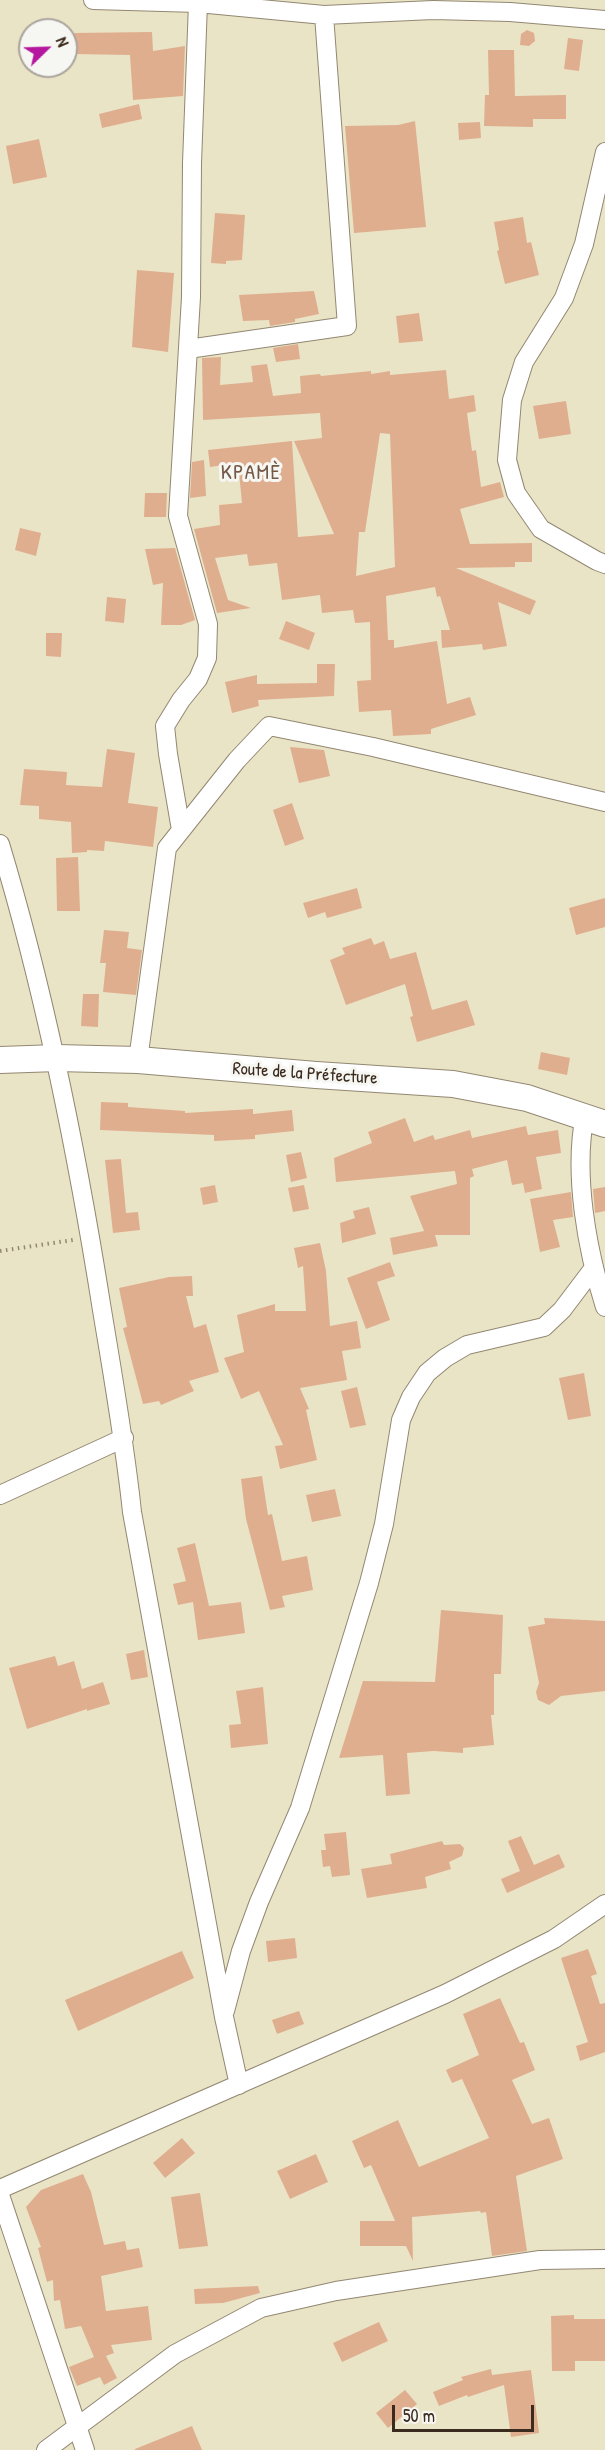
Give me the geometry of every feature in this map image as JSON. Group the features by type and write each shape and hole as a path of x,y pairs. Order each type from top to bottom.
{"street":[{"path":"93,0 229,2 324,15 444,10 510,12 605,20"},
{"path":"181,830 165,726 203,669 207,658 208,624 178,516 191,297 192,163 198,3"},
{"path":"188,349 347,326 324,15"},
{"path":"605,152 584,244 564,298 524,362 512,400 507,460 516,493 541,529 605,564"},
{"path":"138,1060 166,848 237,760 269,726 373,747 605,802"},
{"path":"0,844 22,916 57,1058 124,1438 132,1512 224,2018 239,2085"},
{"name":"Route de la Préfecture","path":"0,1060 57,1058 138,1060 453,1084 527,1098 595,1120"},
{"path":"595,1120 579,1159 593,1269 605,1307"},
{"path":"224,2018 241,1951 259,1902 300,1808 369,1583 384,1524 401,1420 411,1396 427,1373 467,1345 544,1327 562,1311 593,1269"},
{"path":"0,1495 124,1438"},
{"path":"0,2189 445,1994 554,1939 605,1904"},
{"path":"0,2195 85,2450"},
{"path":"46,2450 175,2354 261,2308 336,2291 540,2260 605,2259"}],"path":[{"path":"0,1251 90,1237"}],"building":[{"path":"527,30 534,33 535,41 529,46 520,45 521,34"},
{"path":"152,32 153,51 185,46 183,96 133,100 130,55 78,54 78,33"},
{"path":"568,38 583,40 579,71 564,69"},
{"path":"488,50 514,50 515,96 566,95 566,119 533,119 533,127 484,126 485,95 489,95"},
{"path":"139,104 142,119 102,128 99,114"},
{"path":"415,121 426,227 354,233 345,126 398,125"},
{"path":"480,122 481,138 459,140 458,123"},
{"path":"39,139 47,177 13,184 6,146"},
{"path":"215,213 245,215 242,260 226,261 226,264 211,263"},
{"path":"523,217 527,243 531,242 539,275 505,284 497,251 499,250 494,222"},
{"path":"137,270 174,273 168,352 132,347"},
{"path":"314,291 319,314 295,319 295,322 270,326 269,320 243,321 239,295"},
{"path":"419,313 423,341 399,343 396,316"},
{"path":"298,344 300,359 276,362 273,348"},
{"path":"221,357 220,385 253,382 251,366 267,364 273,396 301,393 300,376 371,371 371,374 390,371 390,375 446,370 449,399 474,395 476,411 467,413 472,451 476,450 481,487 500,482 504,497 460,509 470,544 532,543 532,562 515,562 515,567 456,568 536,601 530,615 498,602 507,646 483,650 482,644 442,648 441,630 450,630 435,587 386,596 388,640 394,640 394,648 437,641 447,704 470,697 476,715 431,729 431,734 393,736 391,710 359,712 357,681 371,680 370,622 355,623 353,610 322,613 320,595 282,600 277,563 249,566 247,554 215,558 228,600 251,608 217,613 194,529 220,525 219,505 242,503 238,463 210,467 208,450 292,441 298,537 334,534 294,441 322,438 320,413 203,420 202,358","holes":["380,433 390,434 395,567 356,576 359,532 365,532"]},
{"path":"566,401 571,434 539,439 533,406"},
{"path":"204,460 206,496 190,498 192,462"},
{"path":"145,493 167,493 166,517 144,517"},
{"path":"20,528 41,533 36,556 15,550"},
{"path":"175,548 195,620 181,625 161,625 163,583 153,585 145,549"},
{"path":"107,597 126,599 124,623 105,621"},
{"path":"286,621 315,633 309,650 279,639"},
{"path":"46,633 62,633 61,657 46,656"},
{"path":"317,664 335,664 334,696 258,700 259,706 232,713 225,682 257,675 257,684 317,683"},
{"path":"290,747 324,750 330,776 299,783"},
{"path":"107,749 135,753 128,803 158,807 153,847 105,841 104,851 87,850 87,852 72,853 71,822 39,819 39,806 20,805 24,769 67,772 66,785 102,787"},
{"path":"292,803 304,839 285,846 273,810"},
{"path":"78,857 80,911 57,911 56,858"},
{"path":"357,888 362,908 327,918 325,912 308,918 303,903"},
{"path":"605,898 605,927 576,935 569,908"},
{"path":"104,930 129,932 127,948 142,950 136,995 103,992 106,963 100,963"},
{"path":"371,938 374,945 384,941 390,959 416,952 432,1010 467,1000 475,1025 417,1042 405,984 346,1005 330,960 345,954 342,948"},
{"path":"83,994 99,994 98,1027 81,1026"},
{"path":"541,1052 570,1058 567,1075 538,1069"},
{"path":"101,1102 128,1103 128,1107 185,1111 185,1113 253,1109 253,1114 292,1110 294,1131 255,1135 255,1139 214,1141 214,1135 100,1130"},
{"path":"405,1118 414,1142 433,1135 435,1140 470,1130 472,1138 526,1126 528,1135 558,1130 561,1153 536,1157 542,1189 525,1193 523,1183 512,1185 507,1160 472,1169 474,1176 470,1178 470,1235 435,1235 438,1246 393,1255 390,1238 424,1231 410,1196 457,1184 455,1171 336,1182 334,1158 372,1143 368,1132"},
{"path":"301,1152 307,1178 291,1182 286,1155"},
{"path":"121,1159 126,1213 138,1212 140,1230 113,1233 105,1160"},
{"path":"215,1185 218,1202 203,1205 200,1188"},
{"path":"304,1185 309,1209 293,1212 288,1188"},
{"path":"605,1187 605,1211 595,1213 593,1189"},
{"path":"571,1192 573,1217 553,1220 560,1247 540,1252 530,1199"},
{"path":"369,1207 376,1234 342,1243 340,1223 355,1218 353,1211"},
{"path":"320,1243 326,1271 330,1326 357,1321 361,1348 342,1351 347,1380 300,1388 309,1409 306,1410 317,1460 280,1469 275,1446 283,1445 259,1391 241,1399 224,1358 244,1352 237,1315 275,1304 275,1311 306,1311 303,1266 298,1268 294,1248"},
{"path":"390,1262 395,1276 377,1282 390,1320 366,1329 347,1278"},
{"path":"192,1276 193,1296 186,1296 194,1328 206,1324 219,1372 189,1381 194,1391 161,1405 159,1401 143,1404 123,1328 127,1327 119,1288 169,1277"},
{"path":"584,1373 591,1416 568,1420 559,1378"},
{"path":"357,1387 366,1425 350,1428 341,1391"},
{"path":"262,1476 268,1515 272,1514 282,1561 307,1556 313,1590 282,1596 285,1607 270,1610 246,1519 241,1479"},
{"path":"335,1489 341,1516 312,1522 306,1495"},
{"path":"195,1543 209,1606 241,1602 245,1633 198,1640 193,1602 178,1605 173,1584 186,1581 177,1548"},
{"path":"441,1610 503,1615 501,1674 494,1674 494,1715 491,1715 494,1745 463,1748 463,1753 434,1751 407,1753 410,1794 386,1796 383,1755 339,1758 363,1681 435,1682"},
{"path":"544,1618 605,1621 605,1691 561,1696 549,1705 538,1700 536,1692 539,1683 528,1627 545,1624"},
{"path":"144,1650 148,1677 131,1680 126,1654"},
{"path":"55,1656 58,1666 74,1661 82,1689 103,1682 110,1704 87,1711 87,1709 27,1729 9,1668"},
{"path":"263,1687 268,1744 231,1748 229,1725 241,1724 236,1691"},
{"path":"346,1832 350,1875 332,1877 330,1866 323,1867 321,1850 326,1850 324,1834"},
{"path":"521,1836 534,1865 559,1854 565,1867 507,1893 501,1879 520,1871 508,1841"},
{"path":"442,1841 444,1845 460,1844 464,1848 462,1856 449,1862 451,1869 425,1877 427,1888 367,1898 361,1869 392,1864 390,1854"},
{"path":"295,1938 297,1958 268,1962 266,1941"},
{"path":"588,1949 597,1974 591,1976 600,2004 605,2003 605,2052 580,2061 576,2046 588,2042 561,1958"},
{"path":"182,1951 194,1978 78,2031 65,2000"},
{"path":"500,1998 520,2043 524,2042 535,2070 512,2080 532,2124 549,2118 563,2159 516,2176 527,2251 492,2256 486,2212 481,2213 480,2211 412,2217 413,2261 406,2246 360,2246 360,2221 395,2221 371,2165 364,2168 352,2141 398,2120 419,2167 489,2138 462,2079 452,2083 446,2070 479,2055 463,2014"},
{"path":"299,2011 304,2024 277,2034 272,2020"},
{"path":"182,2138 195,2153 165,2178 153,2163"},
{"path":"316,2154 328,2182 290,2199 277,2171"},
{"path":"83,2174 91,2192 104,2245 125,2241 127,2250 139,2248 143,2267 101,2276 106,2311 148,2306 152,2340 111,2345 114,2353 106,2356 117,2378 104,2385 100,2377 77,2386 69,2367 94,2357 81,2326 65,2329 60,2300 54,2301 53,2280 47,2282 38,2248 41,2247 26,2207 41,2190"},
{"path":"200,2193 208,2246 179,2249 171,2197"},
{"path":"258,2286 260,2293 223,2303 195,2304 194,2289"},
{"path":"574,2315 574,2319 605,2319 605,2361 575,2361 575,2371 552,2371 551,2316"},
{"path":"379,2322 388,2341 342,2362 333,2343"},
{"path":"491,2369 492,2375 531,2370 539,2433 511,2437 504,2385 468,2397 467,2395 439,2406 433,2392 463,2380 461,2377"},
{"path":"405,2390 417,2404 388,2428 376,2413"},
{"path":"192,2426 202,2450 135,2450 135,2449"}],"district":[{"name":"KPAMÈ","path":"251,473"}]}
